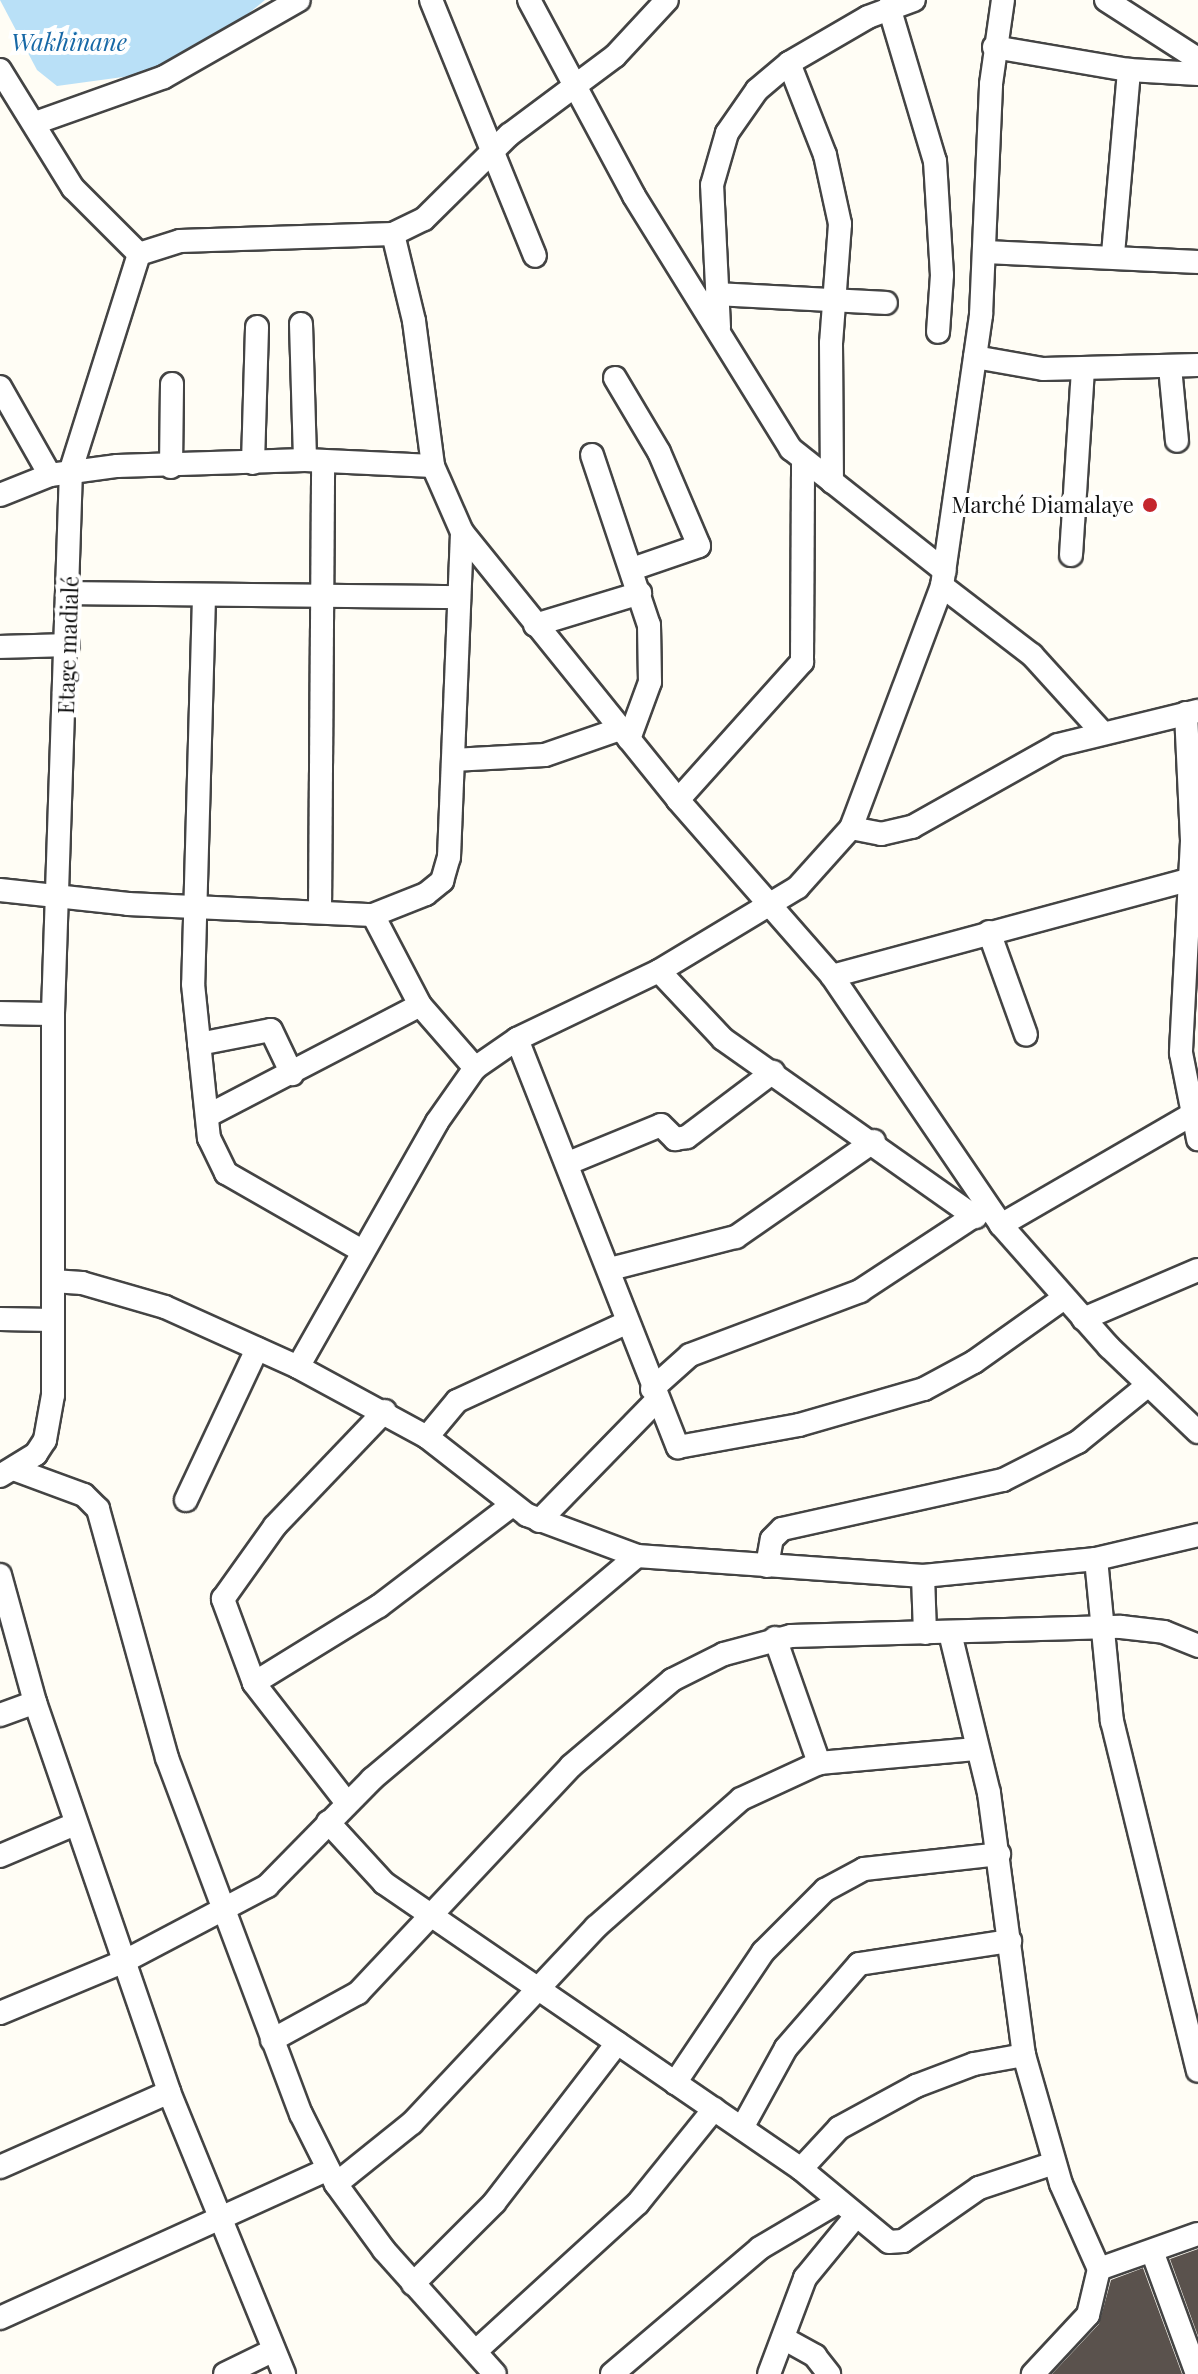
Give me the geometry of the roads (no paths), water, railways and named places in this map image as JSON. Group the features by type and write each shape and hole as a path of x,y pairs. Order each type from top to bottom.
{"street":[{"path":"35,123 164,77 299,0"},
{"path":"431,0 535,256"},
{"path":"529,0 575,90 670,256 803,462 832,482 1032,655 1101,731"},
{"path":"719,328 712,185 718,159 740,112 789,63 889,7 914,0"},
{"path":"298,1367 362,1251 475,1068 517,1039 659,971 815,874 851,828 943,578 975,357 986,252 994,47 1003,0"},
{"path":"1106,0 1198,59"},
{"path":"139,254 180,241 393,234 433,212 494,150 575,90 659,3"},
{"path":"889,7 935,161 942,275 938,332"},
{"path":"994,47 1129,70 1198,74"},
{"path":"789,63 834,190 841,243 834,299 832,482"},
{"path":"0,70 73,188 139,254"},
{"path":"1113,254 1129,70"},
{"path":"393,234 414,321 433,466 462,532 678,800 832,976 981,1212"},
{"path":"986,252 1113,254 1198,262"},
{"path":"61,473 139,254"},
{"path":"717,294 886,303"},
{"path":"301,324 314,461 322,597 320,911"},
{"path":"253,463 257,327"},
{"path":"975,357 1083,370 1198,365"},
{"path":"1170,367 1177,441"},
{"path":"1071,555 1083,370"},
{"path":"615,378 659,452 699,546 635,568"},
{"path":"171,467 172,384"},
{"path":"0,387 61,473"},
{"path":"453,760 545,755 625,734 644,707 652,661 635,568 592,455"},
{"path":"0,495 61,473 314,461 433,466"},
{"path":"678,800 802,662 803,462"},
{"name":"Etage madialé","path":"8,1473 36,1454 49,1423 53,1281 53,1014 71,593 61,473"},
{"path":"0,890 196,908 373,915 407,904 442,881 449,857 456,597 462,532"},
{"path":"71,593 204,597 456,597"},
{"path":"535,625 640,593"},
{"path":"204,597 196,908 199,1044 213,1152 226,1173 362,1251"},
{"path":"0,647 68,645"},
{"path":"851,828 881,834 912,827 1030,757 1101,731 1192,712 1194,879 1181,1053 1198,1139"},
{"path":"832,976 1194,879"},
{"path":"373,915 420,1005 475,1068"},
{"path":"989,932 1026,1035"},
{"path":"659,971 723,1039 1001,1225 1083,1319 1147,1386 1198,1432"},
{"path":"207,1116 420,1005"},
{"path":"0,1013 53,1014"},
{"path":"199,1044 271,1030 292,1074"},
{"path":"517,1039 571,1162 626,1323 673,1443 684,1447 858,1411 950,1376 1064,1298"},
{"path":"571,1162 661,1125 675,1139 687,1137 773,1072"},
{"path":"1001,1225 1191,1115"},
{"path":"610,1269 736,1237 874,1141"},
{"path":"539,1521 690,1355 860,1291 981,1212"},
{"path":"1083,1319 1198,1270"},
{"path":"53,1281 152,1303 298,1367 385,1411 427,1437 512,1505 539,1521 637,1556 923,1576 1096,1559 1198,1535"},
{"path":"0,1319 52,1320"},
{"path":"427,1437 457,1401 626,1323"},
{"path":"186,1500 257,1349"},
{"path":"767,1566 772,1539 782,1529 1003,1480 1078,1442 1147,1386"},
{"path":"347,1803 254,1683 236,1646 225,1593 275,1526 385,1411"},
{"path":"8,1473 84,1495 98,1509 167,1758 272,2040 332,2176 413,2284 495,2374"},
{"path":"254,1683 379,1606 512,1505"},
{"path":"0,2013 125,1961 224,1913 267,1886 347,1803 637,1556"},
{"path":"1096,1559 1099,1627 1112,1721 1193,2039 1198,2071"},
{"path":"923,1576 925,1633"},
{"path":"1,1581 35,1702 75,1824 169,2092 272,2351 284,2374"},
{"path":"272,2040 358,1993 433,1918 562,1775 636,1709 698,1666 775,1638 1099,1627 1164,1632 1198,1646"},
{"path":"950,1633 999,1854 1024,2055 1054,2163 1099,2269 1088,2315 1033,2374"},
{"path":"775,1638 819,1763"},
{"path":"0,1715 35,1702"},
{"path":"0,2318 220,2219 332,2176 412,2123 536,1988 718,1816 786,1774 819,1763 975,1749"},
{"path":"328,1822 358,1848 384,1883 801,2169 856,2216 898,2244 979,2188 1054,2163"},
{"path":"0,1856 75,1824"},
{"path":"675,2083 763,1952 825,1890 864,1869 999,1854"},
{"path":"742,2128 786,2048 859,1964 1010,1941"},
{"path":"413,2284 494,2203 617,2043"},
{"path":"801,2169 839,2128 904,2092 974,2064 1024,2055"},
{"path":"0,2167 169,2092"},
{"path":"476,2351 638,2203 714,2109"},
{"path":"612,2374 760,2248 838,2202"},
{"path":"769,2374 805,2278 856,2216"},
{"path":"1099,2269 1198,2234"},
{"path":"1152,2251 1197,2374"},
{"path":"783,2338 815,2356 829,2374"},
{"path":"225,2374 272,2351"}],"water":[{"name":"Wakhinane","path":"0,0 265,0 233,26 145,74 57,86 37,70"}],"place":[{"name":"Marché Diamalaye","path":"1150,505"}]}
